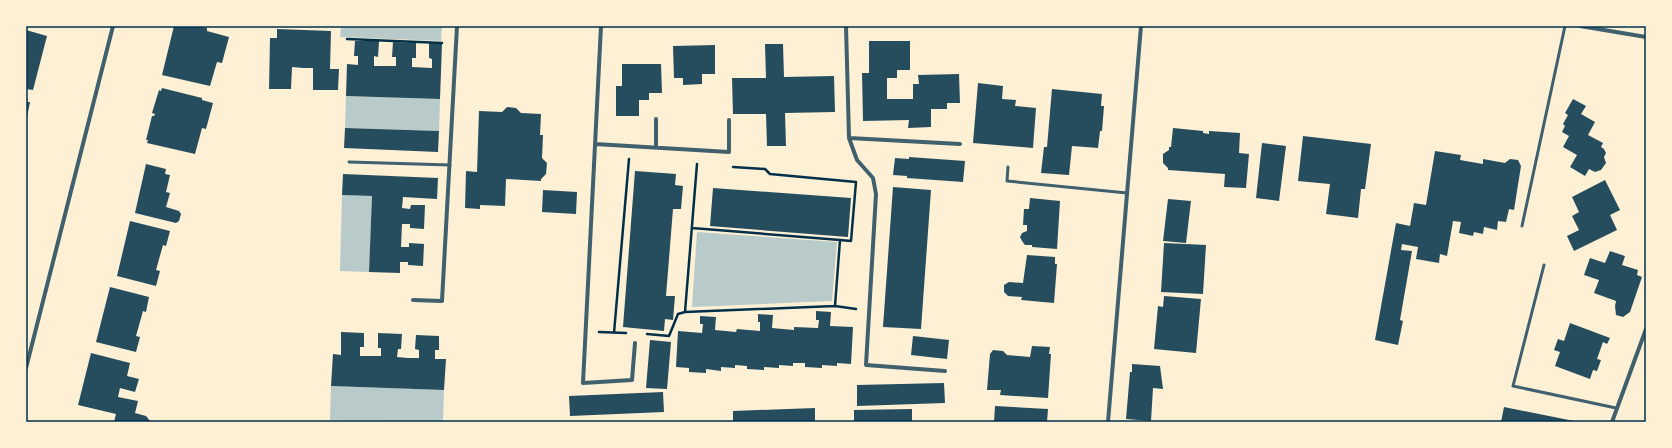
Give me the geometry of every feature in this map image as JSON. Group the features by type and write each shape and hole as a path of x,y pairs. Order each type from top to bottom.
{"street":[{"path":"26,368 113,26"},
{"path":"414,300 442,300 457,26"},
{"path":"601,26 583,383 632,380 634,343"},
{"path":"846,26 849,138 857,160 873,178 876,194 866,365 945,371"},
{"path":"1108,422 1141,26"},
{"path":"1580,26 1646,37"},
{"path":"656,119 656,147"},
{"path":"595,144 730,152 729,120"},
{"path":"849,138 960,144"},
{"path":"1612,422 1645,332"}],"lane":[{"path":"1522,226 1565,26"},
{"path":"349,162 450,166"},
{"path":"1008,167 1007,181 1127,193"},
{"path":"1544,265 1513,386 1616,408"}],"path":[{"path":"347,38 456,43"},
{"path":"614,333 629,158 637,159"},
{"path":"690,163 698,164 685,312 835,306 869,311"},
{"path":"692,228 851,241 856,182 770,174 765,169 727,166"},
{"path":"835,306 840,240"}],"shaded area":[{"path":"341,26 442,26 441,41 340,37"},
{"path":"346,96 440,99 439,131 345,128"},
{"path":"342,195 372,196 369,272 340,271"},
{"path":"697,232 837,242 832,301 692,307"},
{"path":"331,386 444,390 443,422 330,420"}],"building":[{"path":"174,26 198,26 207,28 207,31 229,37 222,63 217,62 210,86 162,75"},
{"path":"277,29 331,31 330,69 339,69 338,90 313,90 313,68 292,67 291,89 269,89 270,38 277,38"},
{"path":"26,30 47,36 33,90 26,89"},
{"path":"355,41 379,41 378,57 374,56 374,66 396,66 396,57 392,57 393,42 416,43 416,58 412,58 412,67 432,68 432,59 429,58 429,43 442,44 440,99 346,96 347,64 358,65 358,56 354,56"},
{"path":"869,41 910,41 910,70 897,70 897,78 887,78 887,99 913,99 913,84 919,84 918,75 959,74 960,103 947,103 947,109 931,109 931,127 908,128 909,120 863,121 862,73 869,73"},
{"path":"765,44 783,44 784,77 834,76 835,112 785,113 786,146 767,146 766,114 733,114 732,78 766,78"},
{"path":"715,45 715,74 702,74 702,84 683,85 683,78 674,78 673,46"},
{"path":"622,64 661,64 662,93 649,93 649,100 639,100 639,116 616,116 616,86 622,86"},
{"path":"978,83 1003,86 1002,99 1016,100 1015,106 1036,108 1033,148 973,143"},
{"path":"162,88 202,98 202,100 213,103 206,129 202,128 195,154 147,143 148,140 146,140 152,116 155,114 152,113 159,90 161,91"},
{"path":"1052,89 1102,94 1101,106 1104,106 1102,131 1100,131 1098,148 1072,146 1069,175 1041,173 1044,147 1047,147"},
{"path":"26,99 28,99 27,102 30,102 27,117"},
{"path":"1573,99 1586,106 1581,114 1595,122 1588,135 1603,143 1601,147 1606,153 1604,157 1606,163 1601,170 1595,172 1589,169 1585,176 1570,167 1577,155 1563,147 1569,136 1562,132 1565,126 1563,124 1568,115 1565,113"},
{"path":"507,107 516,108 521,113 541,114 540,135 543,135 542,158 547,163 546,174 541,181 506,179 505,206 480,205 480,209 465,208 466,171 477,172 479,111 502,112"},
{"path":"345,128 439,131 438,152 344,148"},
{"path":"1173,128 1203,131 1203,133 1209,134 1209,131 1240,133 1239,153 1249,154 1246,188 1224,187 1225,174 1168,170 1163,163 1163,154 1169,150 1169,147 1171,147"},
{"path":"1303,136 1371,144 1365,189 1361,189 1358,218 1326,214 1330,184 1298,181"},
{"path":"1262,143 1286,146 1279,201 1256,198"},
{"path":"1435,151 1461,155 1460,160 1483,164 1483,159 1505,163 1510,159 1518,160 1521,166 1514,210 1509,209 1506,222 1498,221 1497,230 1484,227 1483,234 1474,232 1473,236 1459,233 1461,222 1453,221 1447,256 1440,254 1439,263 1416,259 1418,247 1402,244 1401,250 1412,251 1400,320 1403,321 1398,345 1375,340 1396,223 1410,226 1414,203 1426,205"},
{"path":"909,157 965,161 963,182 907,178 907,176 893,175 895,158 909,159"},
{"path":"146,164 166,169 165,174 170,175 166,192 170,193 166,207 179,211 181,214 179,221 176,223 135,213"},
{"path":"635,171 676,174 675,185 683,186 681,209 673,209 666,296 675,296 673,320 665,319 664,331 623,327"},
{"path":"343,174 438,178 437,199 403,197 402,208 410,209 411,205 425,205 424,229 410,228 410,224 402,224 401,247 409,247 409,243 424,244 423,266 408,265 408,262 400,262 400,273 369,272 372,196 342,195"},
{"path":"1605,180 1620,210 1610,215 1617,230 1574,251 1567,236 1579,230 1572,216 1579,212 1572,197"},
{"path":"893,187 931,190 921,329 883,327"},
{"path":"713,188 851,198 848,237 710,226"},
{"path":"543,190 577,192 576,214 542,212"},
{"path":"1030,198 1060,201 1057,249 1032,247 1032,245 1025,245 1022,241 1020,237 1022,233 1027,231 1027,225 1023,225 1024,209 1029,209"},
{"path":"1168,199 1191,201 1186,243 1163,241"},
{"path":"130,221 170,231 166,246 163,245 156,270 160,271 156,286 117,276"},
{"path":"1164,243 1206,245 1203,294 1161,292"},
{"path":"1610,251 1625,256 1622,265 1638,270 1637,275 1642,277 1630,312 1623,317 1616,315 1616,301 1594,293 1599,280 1584,275 1590,258 1605,263"},
{"path":"1027,255 1055,257 1055,264 1057,264 1054,303 1021,300 1022,297 1008,296 1004,292 1004,285 1009,282 1023,283"},
{"path":"110,287 149,297 146,312 143,311 136,336 140,337 136,352 96,342"},
{"path":"1164,296 1201,299 1196,353 1154,349 1158,306 1163,307"},
{"path":"816,311 831,312 830,326 853,327 851,364 837,363 837,366 822,365 822,368 805,367 805,363 793,363 793,366 779,365 779,368 764,367 764,370 747,369 747,366 735,365 735,368 721,367 721,371 706,369 706,373 689,372 689,368 676,367 678,331 702,333 703,324 700,324 700,316 716,317 715,330 736,332 737,329 760,331 758,314 773,315 772,328 794,330 794,327 818,328 819,320 816,320"},
{"path":"1570,323 1610,338 1607,344 1603,342 1597,359 1601,360 1597,371 1593,370 1590,379 1555,366 1560,352 1554,350 1558,339 1564,341"},
{"path":"341,332 364,333 364,347 360,347 360,356 381,356 381,348 378,348 378,333 402,334 401,349 398,349 397,357 408,358 419,358 419,350 415,349 416,335 439,336 439,350 435,350 435,359 446,359 444,390 331,386 333,354 341,355"},
{"path":"913,336 949,340 947,359 911,355"},
{"path":"650,340 671,342 667,389 646,388"},
{"path":"1032,346 1050,347 1049,354 1051,354 1048,398 1000,395 1001,390 987,390 990,354 993,350 1003,351 1007,355 1030,357"},
{"path":"91,353 130,363 127,376 139,379 135,392 120,388 118,397 138,401 135,413 146,416 151,422 114,422 116,414 78,405"},
{"path":"1132,364 1160,366 1163,389 1153,388 1151,421 1126,419"},
{"path":"944,383 945,403 857,406 857,385"},
{"path":"663,392 664,412 570,416 569,396"},
{"path":"995,406 1048,409 1047,422 994,422"},
{"path":"1504,407 1574,421 1501,422"},
{"path":"815,408 815,422 733,422 733,411"},
{"path":"912,409 912,422 854,422 854,410"}]}
